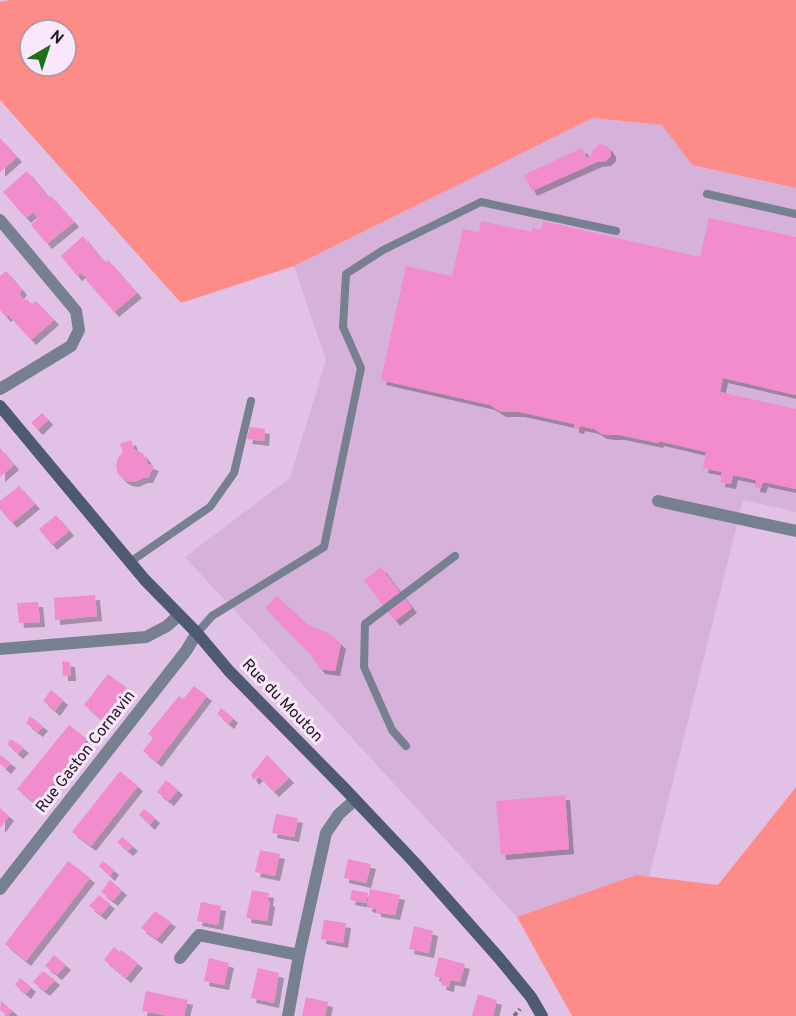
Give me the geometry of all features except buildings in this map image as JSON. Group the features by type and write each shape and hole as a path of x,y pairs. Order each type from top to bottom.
{"street":[{"path":"0,220 76,311 79,330 71,346 0,389"},
{"name":"Rue du Mouton","path":"0,406 145,580 414,862 499,958 531,997 542,1016"},
{"path":"658,501 796,531"},
{"path":"0,649 146,637 167,626 179,615"},
{"name":"Rue Gaston Cornavin","path":"0,889 186,651 197,633"},
{"path":"288,1016 326,833 339,814 355,800"},
{"path":"180,958 199,935 299,955"}],"lane":[{"path":"707,194 796,214"},
{"path":"197,633 212,616 324,547 361,368 343,327 346,274 383,250 481,202 616,231"},
{"path":"130,562 210,507 234,473 251,401"},
{"path":"406,746 392,730 364,667 365,624 455,556"}],"shaded area":[{"path":"11,0 796,0 796,188 692,165 662,125 593,118 294,266 181,303 0,100 0,2"},
{"path":"593,118 663,125 692,165 796,188 796,512 743,500 649,877 636,875 517,917 185,557 290,478 326,360 294,266"},
{"path":"796,787 796,1016 572,1016 517,917 636,875 718,885"}]}
